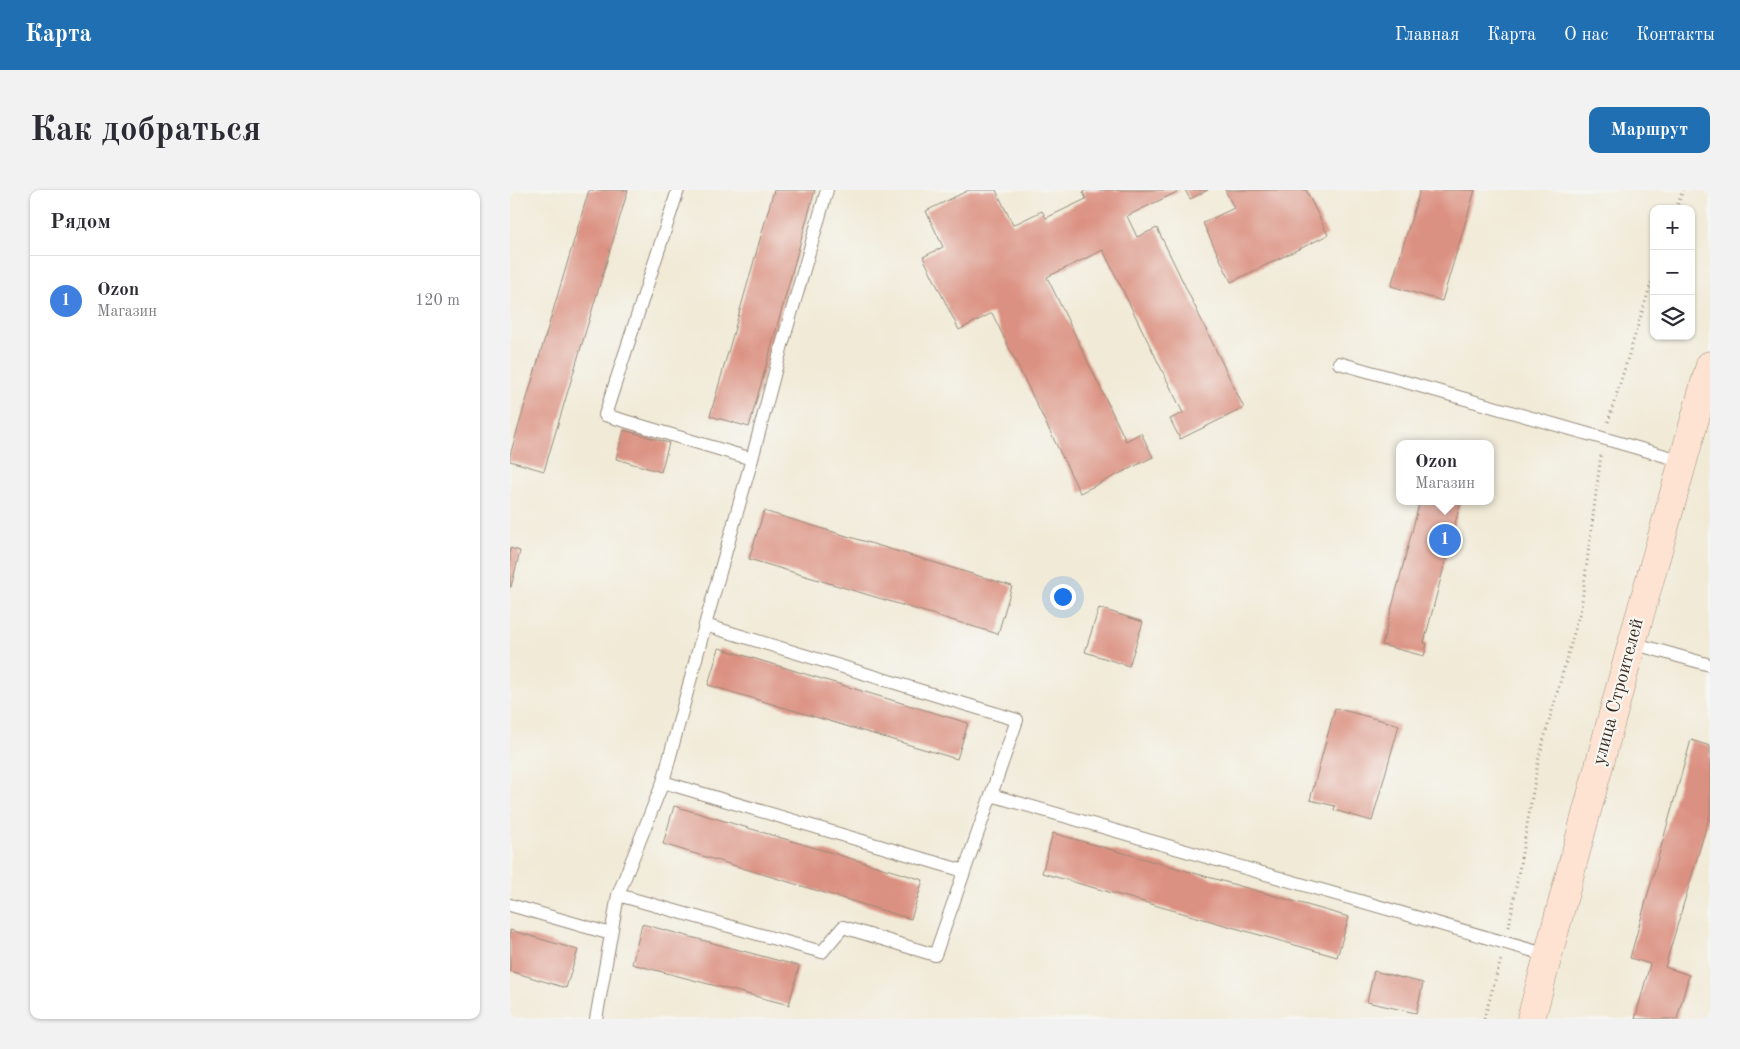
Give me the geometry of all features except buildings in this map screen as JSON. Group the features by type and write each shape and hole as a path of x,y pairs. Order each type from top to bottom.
{"main road":[{"name":"улица Строителей","path":"1531,1019 1632,643 1710,365"}],"lane":[{"path":"678,190 605,415 752,459"},
{"path":"596,1019 618,895 663,782 826,190"},
{"path":"1339,363 1683,461"},
{"path":"618,895 822,952 843,928 936,955 1017,720 705,625"},
{"path":"1632,643 1710,665"},
{"path":"663,782 964,871"},
{"path":"991,795 1548,955"},
{"path":"510,905 611,934"}],"path":[{"path":"1677,205 1682,190"},
{"path":"1484,1019 1506,944 1539,757 1581,608 1603,439 1650,287"}],"place":[{"name":"Ozon","path":"1445,540"}]}
